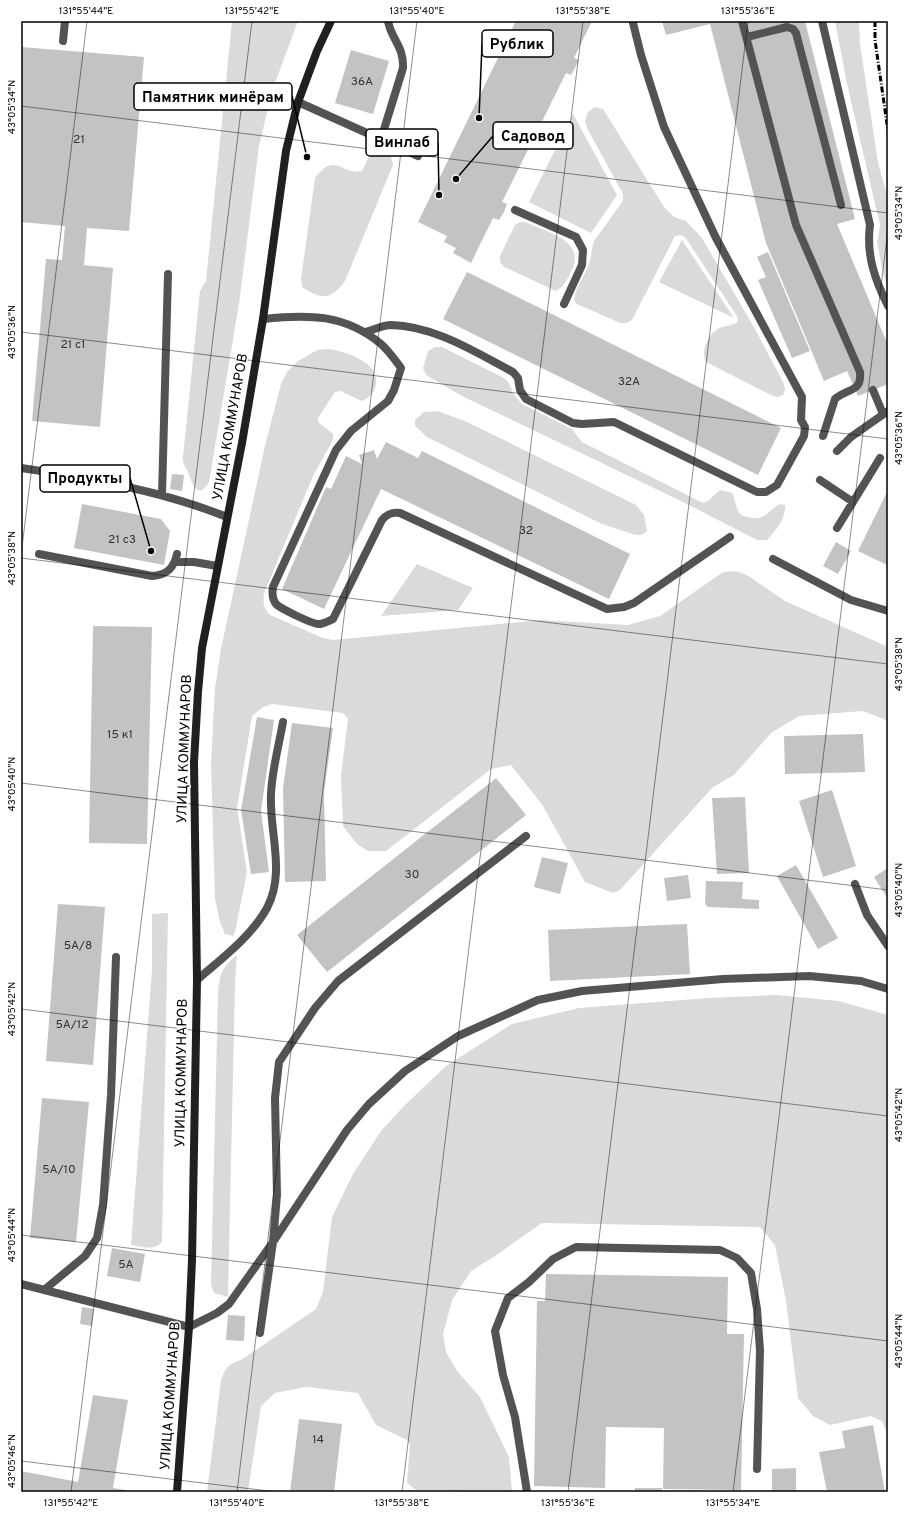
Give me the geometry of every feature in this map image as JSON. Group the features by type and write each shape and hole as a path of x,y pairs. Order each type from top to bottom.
{"main road":[{"name":"УЛИЦА КОММУНАРОВ","path":"177,1492 189,1327 197,980 196,738 202,648 242,443 263,319 283,170 298,102 317,51 331,21"}],"lane":[{"path":"63,41 65,21"},
{"path":"381,139 403,68 403,58 388,21"},
{"path":"742,21 796,225 860,372 860,380 858,385 835,399 823,436"},
{"path":"822,21 870,225 867,242 875,278 888,306"},
{"path":"365,332 390,325 420,329 442,336 513,372 518,378 520,390 526,399 573,423 582,424 614,422 758,492 766,492 777,485 804,436 805,428 802,420 802,397 716,238 664,127 641,56 632,22"},
{"path":"747,37 788,27 793,29 796,33 841,205"},
{"path":"298,102 418,156"},
{"path":"515,210 576,237 583,250 582,265 564,304"},
{"path":"162,495 168,274"},
{"path":"263,319 296,315 324,317 344,322 365,332 382,345 401,368 394,390 388,401 351,431 336,450 273,587 273,598 277,605 318,624 325,623 333,619 382,520 393,512 400,513 607,610 616,609 634,603 730,537"},
{"path":"837,451 850,438 886,413 873,390"},
{"path":"837,528 880,458"},
{"path":"21,468 162,495 189,502 227,517"},
{"path":"820,480 853,502"},
{"path":"39,554 152,576 162,575 172,568 176,558 217,566"},
{"path":"773,559 851,600 888,611"},
{"path":"197,980 238,944 256,924 267,907 274,888 277,871 271,794 283,722"},
{"path":"260,1333 273,1242 277,1195 275,1098 279,1062 315,1008 338,981 526,836"},
{"path":"855,884 867,915 888,946"},
{"path":"44,1290 85,1256 97,1238 103,1205 110,1102 116,957"},
{"path":"21,1284 189,1327 217,1313 229,1304 273,1242 347,1130 369,1104 405,1071 458,1036 538,1000 582,991 723,979 809,976 861,981 888,989"},
{"path":"527,1492 515,1417 503,1376 495,1331 508,1298 529,1282 553,1259 576,1247 720,1250 737,1258 751,1273 757,1309 760,1350 758,1469"}],"shaded area":[{"path":"232,21 298,21 272,91 259,146 239,304 209,482 205,488 198,490 191,481 183,457 200,291 206,281"},
{"path":"835,21 859,21 860,44 878,163 888,198 888,287 884,277 877,243 880,225 847,84"},
{"path":"595,107 603,109 664,207 674,217 686,221 702,238 755,329 784,384 785,390 783,395 778,397 773,396 706,362 704,353 706,344 714,331 734,324 738,321 737,316 685,237 680,235 675,236 632,320 626,323 620,323 577,304 574,300 578,287 589,264 594,241 623,201 623,194 587,128 585,121 588,112"},
{"path":"573,114 617,195 591,233 529,202"},
{"path":"379,148 389,154 393,165 345,281 331,295 321,296 315,294 302,287 301,279 315,178 322,170 333,165 349,170 362,171 372,150"},
{"path":"520,222 525,222 562,238 574,251 575,260 572,270 564,285 556,291 504,267 500,262 500,256 515,225"},
{"path":"682,240 734,318 659,282"},
{"path":"435,347 442,347 504,378 509,383 513,394 522,404 572,429 582,442 703,503 708,501 720,490 732,493 737,509 746,517 762,517 776,506 780,504 785,505 782,520 767,540 757,540 681,501 464,397 426,375 423,368 428,351"},
{"path":"329,349 352,355 370,366 376,377 375,388 368,397 362,401 340,391 335,392 318,418 318,422 333,434 333,440 314,474 264,593 264,605 270,615 323,638 333,640 541,620 628,625 660,616 723,572 735,571 747,575 785,601 888,647 888,721 863,711 799,716 771,733 734,775 713,787 620,890 613,893 585,882 543,806 511,765 491,769 386,851 368,851 357,844 343,826 341,775 348,719 343,713 272,704 263,707 252,716 237,808 247,872 235,932 233,936 225,934 220,922 215,899 211,764 215,688 221,649 265,446 281,384 287,372 298,361 317,350"},
{"path":"438,411 467,422 636,505 644,515 647,531 642,535 636,535 602,524 427,437 415,426 415,420 424,412"},
{"path":"417,564 473,588 458,610 381,616"},
{"path":"168,913 162,1242 155,1247 148,1248 131,1245 152,970 152,914"},
{"path":"237,955 235,983 228,1297 214,1293 211,1285 218,993 221,975 225,967"},
{"path":"776,995 839,1001 888,1015 888,1435 882,1421 871,1416 830,1425 813,1416 798,1398 786,1301 775,1245 760,1227 542,1223 471,1271 452,1300 443,1334 446,1352 457,1371 480,1397 509,1457 512,1492 416,1490 407,1483 410,1444 407,1440 376,1425 358,1393 306,1387 275,1393 261,1406 248,1492 207,1492 221,1381 224,1373 230,1365 241,1360 316,1309 323,1292 332,1217 353,1174 381,1131 405,1105 446,1066 512,1024 579,1008 708,998"}],"building":[{"path":"516,21 592,21 574,58 579,60 571,75 566,73 502,202 507,204 504,212 499,220 493,218 471,263 453,253 456,248 444,242 447,236 418,222"},
{"path":"662,21 805,21 855,219 837,224 888,345 888,384 858,396 847,371 824,381 766,243 710,24 666,35"},
{"path":"21,47 144,57 129,231 87,228 84,265 113,268 100,427 32,421 46,259 62,260 65,226 21,222"},
{"path":"351,50 389,61 373,114 335,103"},
{"path":"768,252 810,351 792,358 758,280 766,277 757,257"},
{"path":"467,272 781,428 758,475 443,319"},
{"path":"386,442 418,458 422,451 630,554 609,599 381,489 324,609 282,589 326,487 331,489 346,456 362,464 359,455 374,450 377,459"},
{"path":"172,474 184,475 182,491 170,489"},
{"path":"888,490 888,564 887,565 858,551"},
{"path":"82,504 161,519 170,531 164,565 74,548"},
{"path":"836,542 851,551 838,574 823,566"},
{"path":"93,626 152,627 147,844 89,843"},
{"path":"257,717 274,720 261,811 269,872 251,874 241,810"},
{"path":"292,723 333,728 324,792 326,881 285,882 283,788"},
{"path":"863,734 865,772 785,774 784,736"},
{"path":"496,778 526,815 327,972 297,935"},
{"path":"832,790 856,866 823,877 799,801"},
{"path":"745,797 749,873 717,874 712,798"},
{"path":"542,857 568,863 560,894 534,887"},
{"path":"796,865 838,938 818,949 777,876"},
{"path":"888,868 888,899 874,877"},
{"path":"688,875 691,898 667,901 664,878"},
{"path":"706,881 743,882 742,899 759,900 759,909 708,907 705,904"},
{"path":"58,904 105,907 93,1065 46,1061"},
{"path":"687,924 690,974 550,981 548,930"},
{"path":"42,1098 89,1102 76,1242 30,1238"},
{"path":"112,1248 145,1254 140,1282 107,1276"},
{"path":"546,1274 728,1277 727,1334 744,1334 741,1490 663,1489 664,1428 606,1427 605,1488 534,1486 537,1301 545,1301"},
{"path":"82,1307 94,1309 92,1326 80,1324"},
{"path":"228,1315 245,1316 244,1341 226,1340"},
{"path":"93,1395 128,1400 113,1488 126,1490 126,1492 21,1492 21,1471 78,1482"},
{"path":"299,1419 342,1424 334,1492 290,1492"},
{"path":"873,1425 885,1492 827,1492 819,1452 845,1448 842,1431"},
{"path":"796,1468 796,1492 772,1492 772,1469"},
{"path":"635,1488 662,1488 662,1492 635,1492"}],"railway":[{"path":"875,21 875,40 888,131"}],"place":[{"name":"Рублик","path":"479,118"},
{"name":"Памятник минёрам","path":"307,157"},
{"name":"Садовод","path":"456,179"},
{"name":"Винлаб","path":"439,195"},
{"name":"Продукты","path":"151,551"}]}
